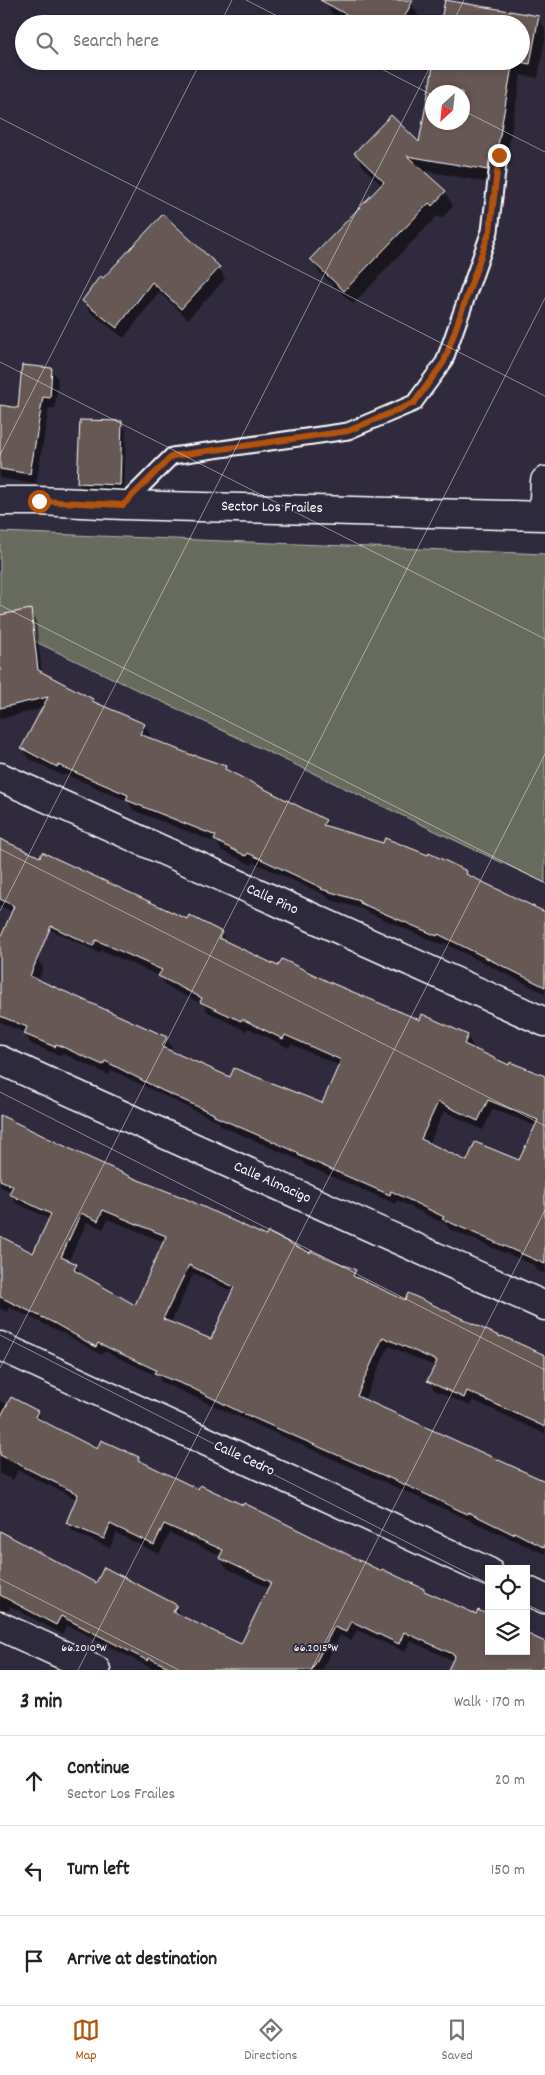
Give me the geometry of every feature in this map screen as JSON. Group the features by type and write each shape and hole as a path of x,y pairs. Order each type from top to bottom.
{"street":[{"path":"544,515 545,481"},
{"name":"Sector Los Frailes","path":"0,501 544,515"},
{"name":"Calle Pino","path":"0,777 545,1022"},
{"name":"Calle Almacigo","path":"0,1060 545,1306"},
{"name":"Calle Cedro","path":"0,1346 485,1570"},
{"path":"530,1592 545,1598"},
{"path":"0,1626 96,1670"}],"lane":[{"path":"123,505 172,456 348,431 414,403 444,362 490,230 499,155"}],"green space":[{"path":"0,532 545,554 545,883 0,625"}],"building":[{"path":"320,0 413,0 406,15 348,15"},
{"path":"445,0 539,16 530,64 530,15 442,15"},
{"path":"432,70 511,70 498,146 491,150 488,170 407,156 446,191 432,206 429,203 344,291 310,259 384,182 354,153 391,115 419,142 425,110 425,130 470,130 470,85 430,85"},
{"path":"163,214 220,267 181,309 152,282 117,328 82,301 100,276 103,278"},
{"path":"22,365 52,368 50,398 43,397 30,474 0,469 0,405 18,408"},
{"path":"80,420 122,421 120,485 77,483"},
{"path":"31,609 38,670 93,699 92,701 145,724 140,734 194,756 226,766 225,769 326,820 323,825 383,843 385,838 428,855 429,853 467,871 466,874 545,912 545,987 438,934 437,936 360,903 360,901 321,889 248,853 246,856 214,840 216,836 126,800 128,795 58,765 57,767 21,748 48,697 0,708 0,615"},
{"path":"0,839 40,857 42,852 187,919 189,915 222,932 219,938 278,966 282,959 329,982 420,1020 422,1014 468,1035 464,1044 509,1065 510,1062 545,1076 545,1264 442,1219 444,1217 391,1191 390,1195 298,1155 299,1153 214,1116 214,1114 161,1090 105,1061 103,1065 56,1044 55,1047 24,1034 27,1027 0,1016 0,939 14,906 0,899","holes":["51,926 93,946 96,940 162,970 158,976 202,998 200,1002 241,1021 242,1019 283,1039 285,1035 341,1060 322,1103 234,1068 230,1077 162,1047 167,1037 30,976","488,1100 538,1120 519,1160 475,1142 467,1161 421,1139 438,1102 478,1121"]},
{"path":"0,1115 136,1179 182,1197 266,1236 268,1232 310,1253 311,1251 356,1270 353,1276 405,1300 408,1293 501,1337 545,1355 545,1427 467,1391 464,1398 427,1381 437,1361 383,1337 357,1396 545,1481 545,1548 514,1532 513,1534 468,1512 467,1514 240,1412 190,1387 154,1373 156,1370 98,1343 96,1347 54,1323 0,1297 0,1236 33,1253 51,1214 9,1194 13,1186 0,1180","holes":["103,1210 166,1236 135,1305 74,1270 77,1264 61,1257 81,1213 98,1221","189,1265 234,1287 211,1339 163,1319"]},
{"path":"11,1397 38,1411 35,1417 97,1449 101,1440 139,1457 138,1460 198,1489 200,1485 243,1505 244,1503 381,1571 382,1569 424,1589 424,1591 476,1614 478,1610 485,1613 485,1655 530,1655 530,1635 545,1642 545,1670 448,1670 455,1655 404,1632 399,1644 351,1621 346,1632 334,1627 312,1670 175,1670 149,1658 148,1661 61,1616 56,1625 0,1595 0,1531 96,1583 104,1567 177,1605 173,1612 241,1644 271,1582 219,1558 223,1550 164,1524 154,1545 110,1524 104,1539 66,1523 78,1494 0,1455 0,1418"}],"route":[{"path":"39,501 123,505 172,456 348,431 414,403 444,362 490,230 499,155"}]}
